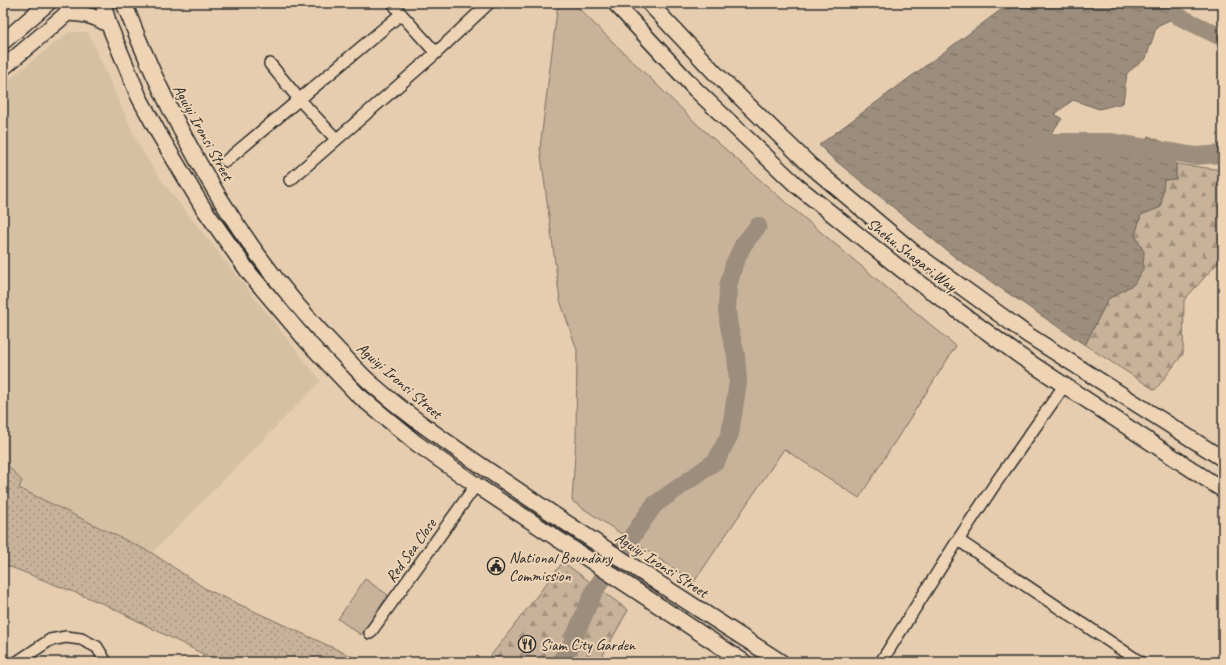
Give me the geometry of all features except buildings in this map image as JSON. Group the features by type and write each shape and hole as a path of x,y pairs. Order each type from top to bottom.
{"main road":[{"path":"3,42 48,3"},
{"path":"103,3 109,25 139,97 202,206 250,274 305,339 357,394 416,443 476,486 588,558 744,662"},
{"name":"Shehu Shagari Way","path":"615,3 695,89 796,185 902,270 1020,356 1223,490"},
{"name":"Shehu Shagari Way","path":"649,3 715,73 810,166 912,251 1028,334 1223,459"},
{"path":"3,68 73,8 83,14 96,17 109,25"},
{"name":"Aguiyi Ironsi Street","path":"127,8 159,88 195,156 236,223 282,287 320,332 371,384 422,425 632,566 781,662"}],"street":[{"path":"394,3 401,14 436,53"},
{"path":"290,180 436,53 489,3"},
{"path":"226,161 401,14"},
{"path":"270,64 299,99 336,139"},
{"path":"881,662 995,484 1064,386"},
{"name":"Red Sea Close","path":"370,633 476,486"},
{"path":"958,540 1140,662"},
{"path":"17,662 50,640 66,637 81,639 96,647 106,662"}],"shaded area":[{"path":"69,32 88,32 139,146 164,184 321,381 152,553 19,488 22,481 3,460 3,84"}],"green space":[{"path":"558,3 573,3 698,125 784,201 956,346 859,498 784,449 694,582 572,501 576,438 577,350 560,300 540,148"},
{"path":"1176,164 1223,170 1223,257 1184,300 1183,354 1155,390 1085,345 1108,299 1134,284 1144,252 1135,235 1141,215 1161,207 1164,180 1176,179"},
{"path":"3,460 22,481 19,488 152,553 206,589 364,662 219,662 104,604 3,564"},
{"path":"563,562 628,610 599,662 486,662"},
{"path":"365,579 388,595 361,635 338,619"}],"water":[{"path":"1010,3 1173,3 1178,16 1157,26 1146,58 1127,73 1123,103 1099,109 1073,100 1055,114 1062,119 1051,133 1063,147 1076,151 1086,138 1120,144 1139,151 1148,136 1168,144 1176,164 1176,179 1164,180 1161,207 1141,215 1135,235 1144,252 1143,269 1134,284 1108,299 1085,345 956,258 831,157 819,145"}],"waterway":[{"path":"1178,16 1223,38"},
{"path":"1035,145 1042,142 1110,142 1195,156 1223,154"},
{"path":"560,662 569,650 594,591 654,505 716,461 730,434 738,382 736,355 729,327 727,309 728,287 734,264 743,245 758,226"}],"place":[{"name":"National Boundary Commission","path":"496,566"},
{"name":"Siam City Garden","path":"527,644"}]}
